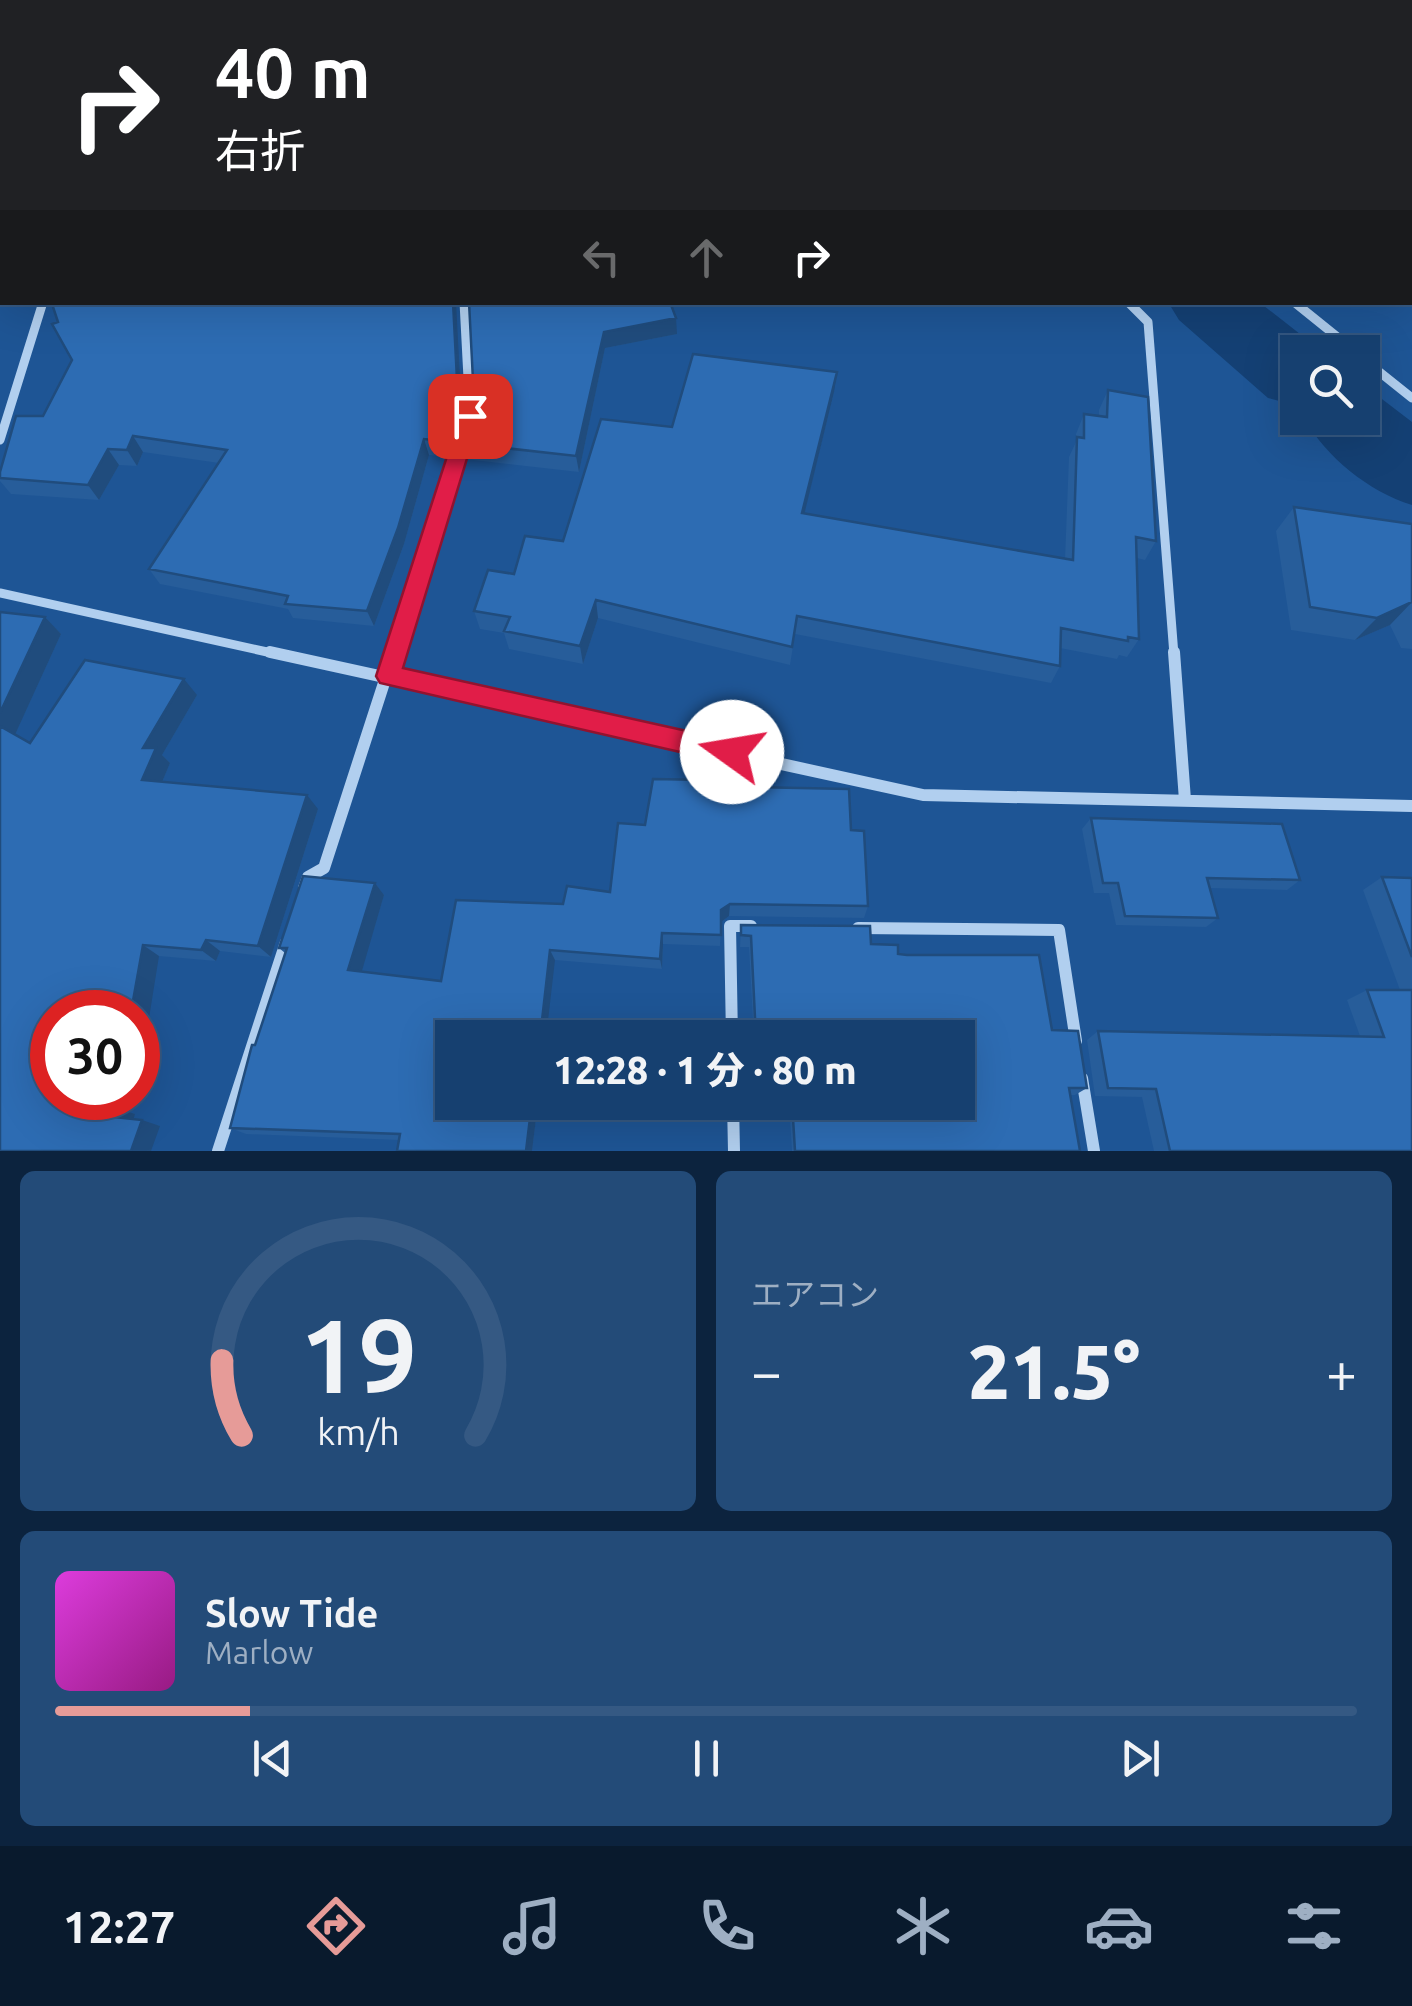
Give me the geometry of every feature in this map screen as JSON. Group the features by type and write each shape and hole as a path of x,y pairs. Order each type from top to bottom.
{"street":[{"path":"0,440 42,305"},
{"path":"302,895 308,877 324,868 470,416 464,305"},
{"path":"1131,305 1148,322 1185,800"},
{"path":"1298,305 1335,335"},
{"path":"1380,372 1412,398"},
{"path":"0,594 923,795 1412,806"},
{"path":"732,1020 730,926 769,926"},
{"path":"846,928 1058,930 1094,1151"},
{"path":"218,1151 290,932"},
{"path":"733,1120 734,1151"}],"building":[{"path":"52,305 453,305 458,399 444,441 424,439 398,528 367,611 285,604 288,596 149,569 227,450 133,436 127,450 108,449 88,485 0,478 16,416 43,416 72,360 52,324 58,322"},
{"path":"469,305 671,305 676,318 604,332 576,456 460,443 474,400"},
{"path":"693,354 837,372 802,513 1073,560 1077,437 1084,438 1084,414 1107,417 1108,390 1148,397 1156,541 1136,537 1139,639 1128,637 1128,641 1061,628 1060,666 797,616 792,647 596,600 580,646 504,631 510,617 474,611 488,570 514,574 525,536 563,541 601,419 672,427"},
{"path":"1294,507 1412,524 1412,602 1377,618 1310,607"},
{"path":"0,612 45,617 0,713"},
{"path":"85,660 184,679 143,748 156,748 142,780 307,795 258,946 206,940 201,950 143,945 135,990 30,990 30,1120 142,1120 131,1151 0,1151 0,726 30,743"},
{"path":"653,779 706,780 706,786 849,789 851,830 864,831 868,906 730,904 721,910 721,935 662,933 660,959 550,950 542,1020 435,1020 435,1120 530,1120 526,1151 397,1151 400,1134 230,1128 252,1045 287,948 279,948 303,876 375,883 348,970 441,981 456,900 563,904 567,886 610,892 618,823 645,825"},
{"path":"1091,818 1282,824 1300,880 1207,878 1218,918 1125,916 1118,883 1103,883"},
{"path":"1382,877 1412,878 1412,957"},
{"path":"741,925 870,926 871,944 898,945 898,954 1039,955 1052,1030 1078,1031 1087,1088 1069,1088 1080,1151 795,1151 793,1120 975,1120 975,1020 755,1020 751,936 741,935"},
{"path":"1367,990 1412,990 1412,1151 1170,1151 1156,1089 1108,1088 1098,1031 1384,1037"}],"waterway":[{"path":"1211,305 1280,362"},
{"path":"1368,435 1412,471"}],"route":[{"path":"470,416 388,676 732,752"}]}
